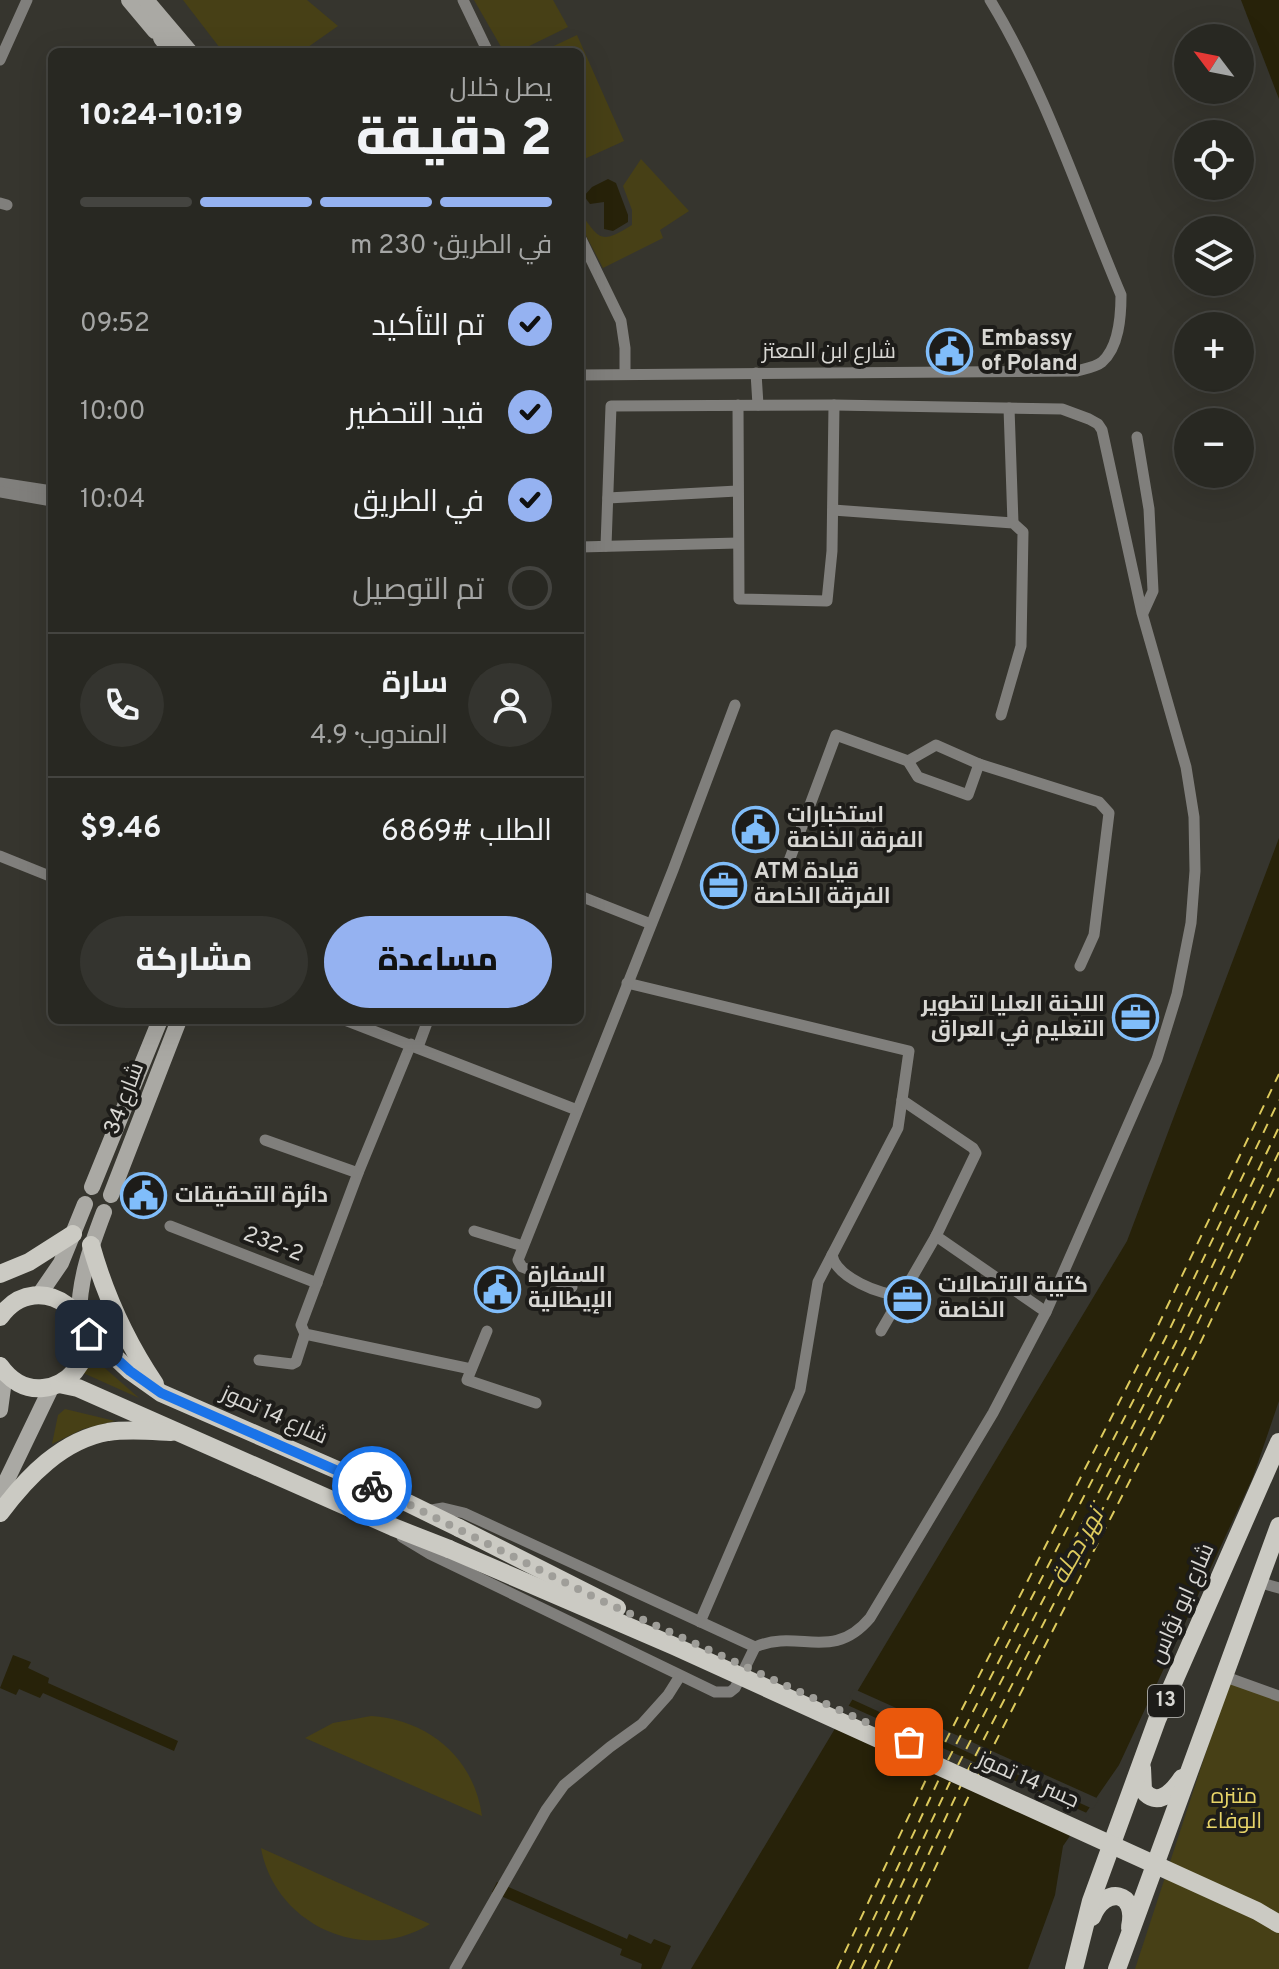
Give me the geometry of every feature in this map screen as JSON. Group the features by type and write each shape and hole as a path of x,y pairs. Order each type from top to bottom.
{"main road":[{"path":"142,3 169,48"},
{"path":"142,3 186,48"},
{"name":"شارع 34","path":"92,1187 158,1024"},
{"name":"شارع 34","path":"111,1195 177,1024"},
{"path":"0,1317 12,1304 30,1297 55,1273 85,1204"},
{"path":"0,1494 55,1385 79,1365 85,1347 81,1322 82,1278 104,1212"},
{"path":"0,1274 29,1262 73,1234"},
{"path":"91,1245 119,1322 161,1393"},
{"path":"0,1296 30,1297"},
{"name":"شارع 14 تموز","path":"30,1297 59,1299 130,1371 161,1393 459,1528"},
{"path":"2,1370 26,1386 78,1388 393,1527"},
{"path":"0,1410 2,1370"},
{"path":"0,1513 20,1486 50,1459 88,1438 130,1431 181,1433"},
{"name":"شارع ابو نؤاس","path":"1074,1969 1091,1901 1157,1720 1279,1442"},
{"name":"13","path":"1118,1966 1279,1526"},
{"name":"جسر 14 تموز","path":"393,1527 674,1646 1257,1911 1279,1924"},
{"name":"جسر 14 تموز","path":"459,1528 678,1637 1279,1908"},
{"path":"1157,1720 1141,1779 1146,1795 1158,1800 1180,1782 1205,1727"},
{"path":"1074,1969 1095,1909 1113,1895 1126,1899 1132,1919 1118,1966"}],"street":[{"path":"0,60 27,0"},
{"path":"463,0 486,48"},
{"name":"شارع ابن المعتز","path":"584,375 1077,371 1101,363 1116,339 1121,295 1057,135 1013,38 990,0"},
{"path":"584,245 621,321 625,374"},
{"path":"756,373 758,405"},
{"path":"738,405 739,599 827,601 832,551 834,405"},
{"path":"393,1527 401,1536 430,1554 715,1692 730,1692 735,1688 755,1647 769,1641 819,1643 845,1639 859,1632 993,1413 1046,1312 1157,1059 1177,994 1191,923 1195,871 1194,817 1186,767 1142,613 1102,430 1098,424 1062,409 834,405 611,406 606,546"},
{"path":"1009,408 1013,523"},
{"path":"1137,437 1149,509 1153,591 1142,613"},
{"path":"0,483 48,490"},
{"path":"608,498 737,491"},
{"path":"0,492 48,500"},
{"path":"833,510 1013,523 1023,532 1021,646 1001,715"},
{"path":"584,547 738,543"},
{"path":"572,1287 518,1265 523,1246 735,705"},
{"path":"789,861 836,735 908,761 918,777 968,795 979,764"},
{"path":"908,761 936,745 979,764 1099,802 1109,813 1094,935 1080,966"},
{"path":"0,856 48,875"},
{"path":"584,898 651,924"},
{"path":"627,983 909,1051 898,1128 818,1282 800,1390 700,1622"},
{"path":"356,1024 577,1110"},
{"path":"259,1360 292,1364 298,1357 305,1334 301,1325 358,1173 426,1024"},
{"path":"881,1331 936,1236 976,1153 902,1100"},
{"path":"265,1140 358,1173"},
{"name":"232-2","path":"170,1226 317,1283"},
{"path":"474,1231 523,1246"},
{"path":"936,1236 1046,1312"},
{"path":"832,1255 839,1271 886,1295 901,1295"},
{"path":"487,1331 467,1377 470,1383 536,1403"},
{"path":"305,1334 471,1369"},
{"path":"426,1511 443,1508 464,1513 755,1647"},
{"path":"1258,1582 1279,1588"},
{"path":"455,1969 546,1810 564,1785 642,1724 680,1676"},
{"path":"1223,1676 1279,1696"}],"green space":[{"path":"183,0 307,0 338,26 307,48 220,48"},
{"path":"474,0 553,0 568,27 525,48 502,48"},
{"path":"577,35 583,48 549,48"},
{"path":"584,51 624,141 584,159"},
{"path":"641,159 689,211 660,230 663,238 603,268 584,232 584,218 597,234 607,237 632,225 632,210 623,186"},
{"path":"91,1356 139,1398 81,1372"},
{"path":"65,1409 115,1421 83,1429 52,1444 58,1415"},
{"name":"متنزه الوفاء","path":"1229,1682 1279,1698 1279,1969 1135,1969"},
{"path":"371,1716 412,1725 445,1746 469,1776 482,1816 305,1738 333,1723"},
{"path":"261,1848 430,1924 404,1936 378,1940 351,1938 326,1930 303,1917 284,1898 270,1875"}],"water":[{"path":"1241,0 1279,0 1279,99 1254,34 1254,24 1250,24"},
{"path":"608,179 616,183 628,215 628,222 613,231 604,229 604,202 590,204 584,196 592,187"},
{"name":"نهر دجلة","path":"1279,838 1279,1401 1253,1477 1119,1765 1063,1846 1055,1895 1028,1969 691,1969 1127,1241"},
{"path":"13,1655 31,1662 28,1668 49,1678 48,1683 178,1741 174,1751 43,1693 40,1698 19,1689 16,1695 0,1688"},
{"path":"497,1882 627,1939 629,1934 651,1944 654,1939 671,1946 661,1969 641,1969 642,1964 620,1955 622,1949 492,1892"}],"pier":[{"path":"854,1689 1099,1799 1093,1809 849,1698"},
{"path":"845,1704 1089,1814 1074,1837 831,1727"}],"ferry route":[{"path":"937,1758 1154,1334 1279,1074"},
{"path":"948,1760 1165,1339 1279,1100"},
{"path":"958,1765 1175,1344 1279,1127"},
{"path":"967,1772 1185,1349 1279,1152"},
{"path":"978,1776 1195,1354 1279,1178"},
{"path":"837,1969 930,1771"},
{"path":"850,1969 940,1777"},
{"path":"862,1969 950,1782"},
{"path":"875,1969 961,1785"},
{"path":"888,1969 972,1789"}],"way so far":[{"path":"372,1486 596,1598 909,1742"}],"place":[{"name":"Embassy of Poland","path":"950,352"},
{"name":"استخبارات الفرقة الخاصة","path":"756,829"},
{"name":"ATM قيادة الفرقة الخاصة","path":"723,885"},
{"name":"اللجنة العليا لتطوير التعليم في العراق","path":"1136,1018"},
{"name":"دائرة التحقيقات","path":"144,1196"},
{"name":"السفارة الإيطالية","path":"497,1289"},
{"name":"كتيبة الاتصالات الخاصة","path":"907,1299"}],"route":[{"path":"89,1334 130,1371 161,1393 372,1486"}]}
